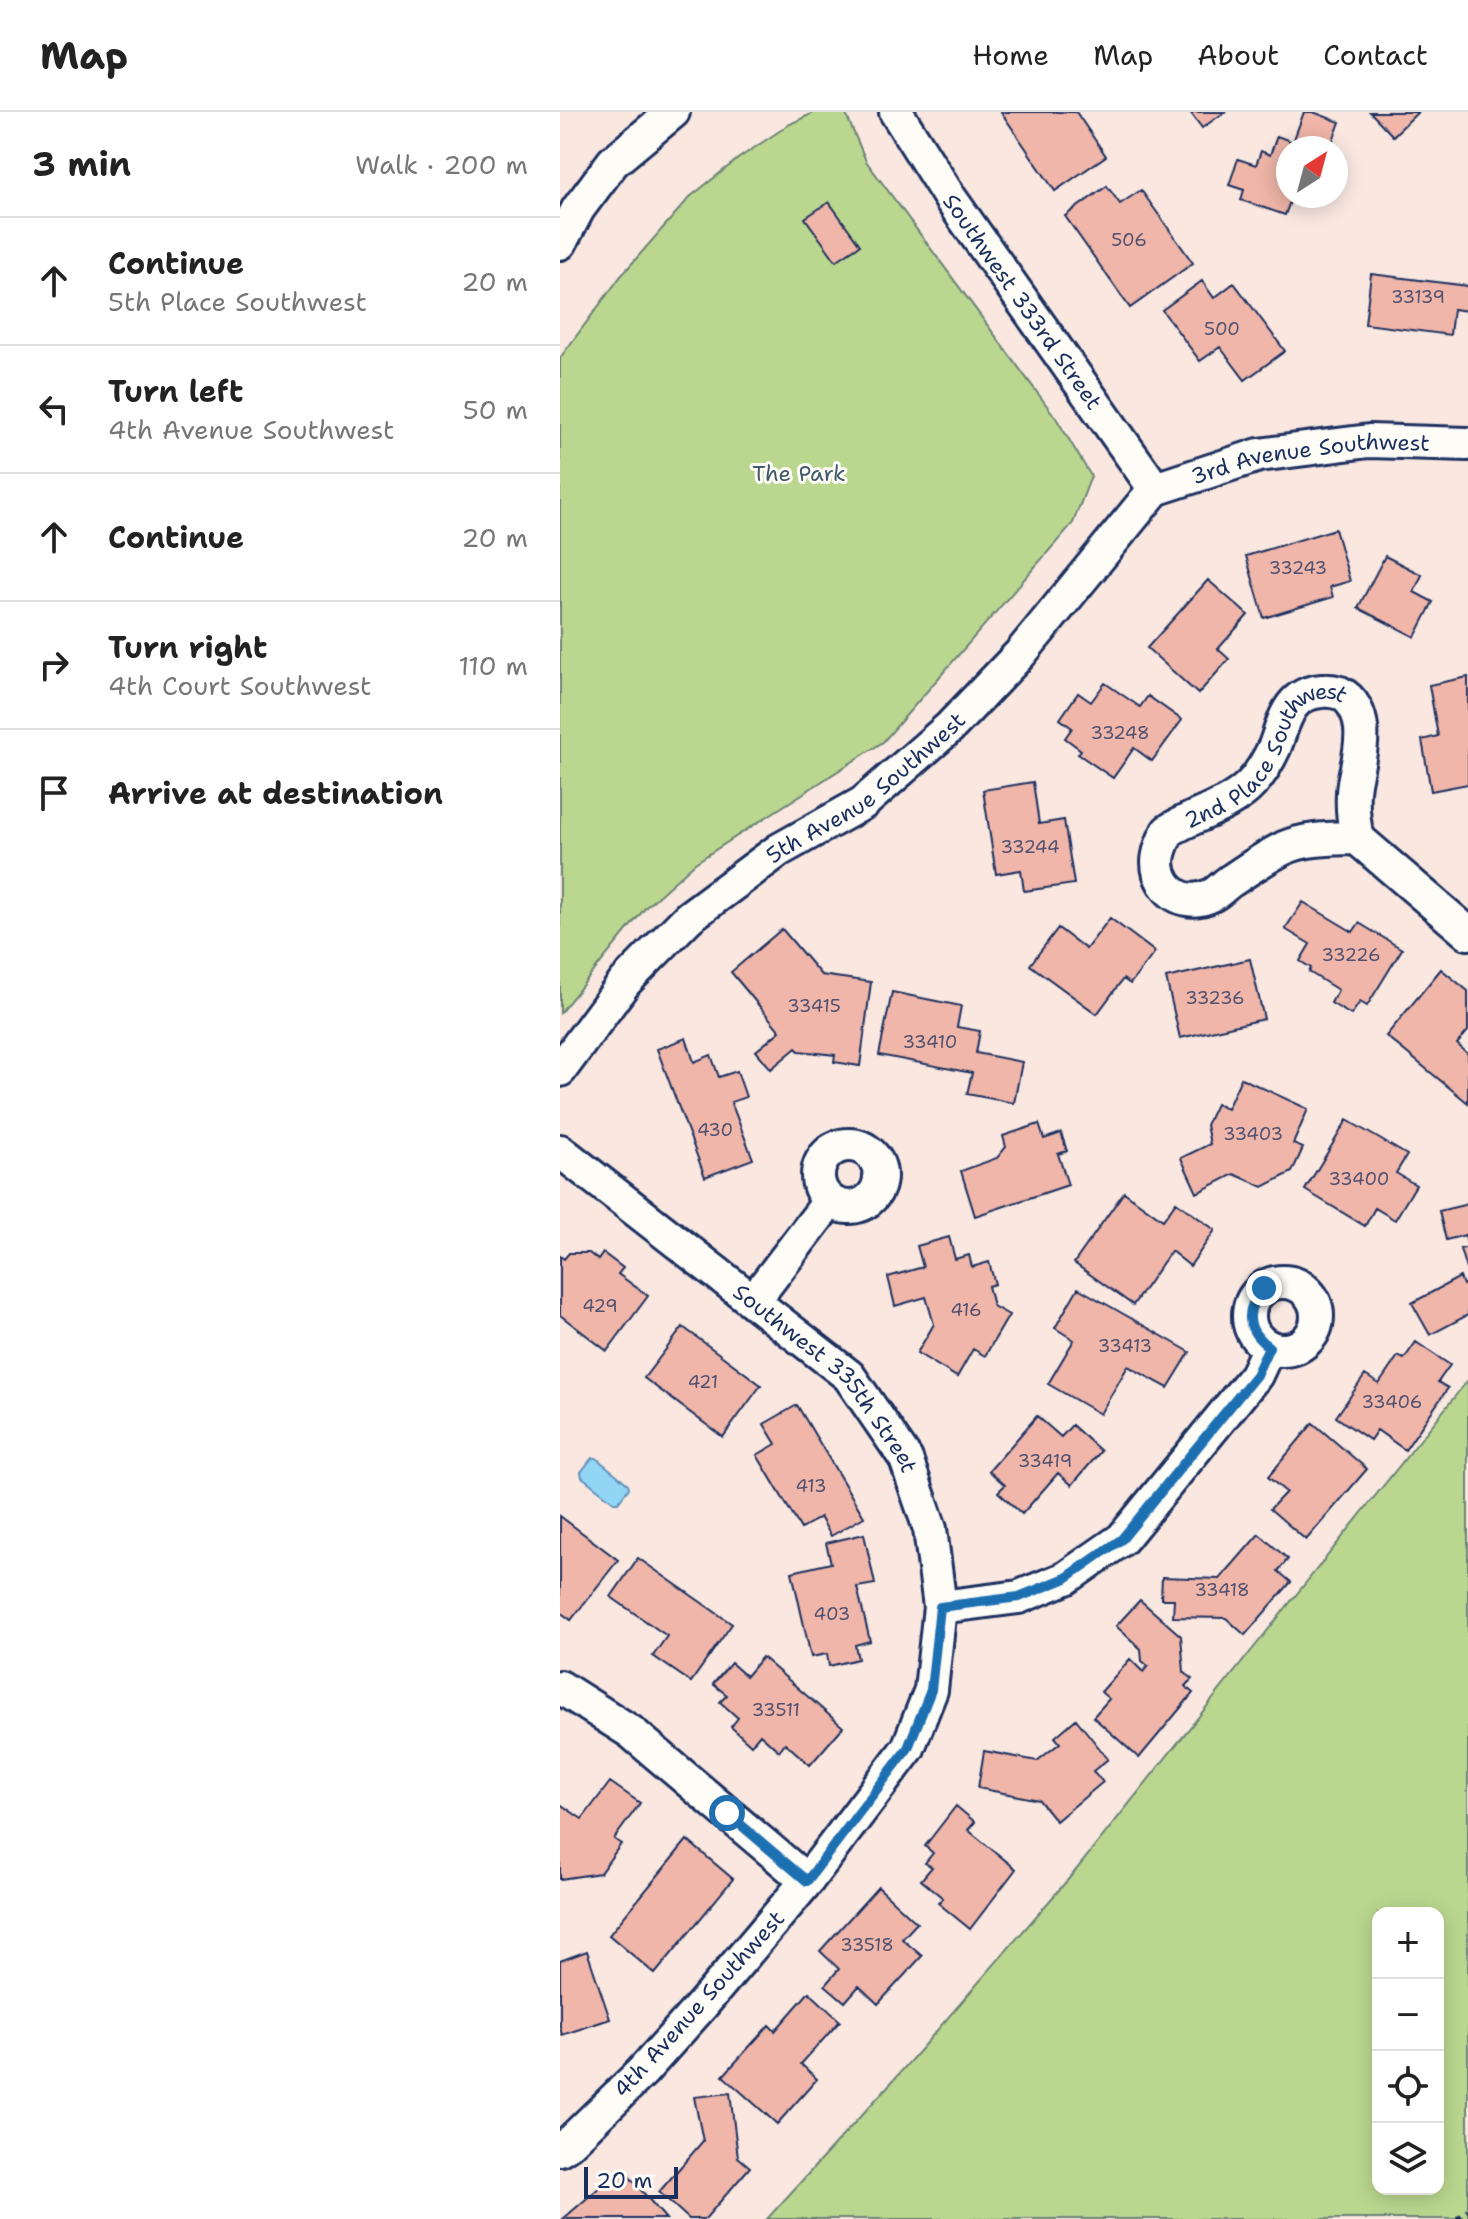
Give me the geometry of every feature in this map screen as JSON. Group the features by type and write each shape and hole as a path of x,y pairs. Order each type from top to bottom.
{"street":[{"path":"560,243 569,202 673,112"},
{"name":"Southwest 333rd Street","path":"896,112 950,198 1155,489"},
{"name":"3rd Avenue Southwest","path":"1155,489 1259,455 1369,441 1468,444"},
{"name":"5th Avenue Southwest","path":"560,1070 625,982 689,917 779,850 863,803 950,727 1020,654 1155,489"},
{"name":"2nd Place Southwest","path":"1330,690 1343,694 1356,708 1361,729 1353,786 1357,838 1303,841 1284,849 1212,895 1194,900 1181,899 1168,889 1160,876 1157,862 1168,831 1237,796 1252,783 1264,767 1296,699 1312,691 1330,690"},
{"path":"1357,838 1468,933"},
{"name":"Southwest 335th Street","path":"560,1151 849,1376 906,1459 930,1529 940,1607 931,1690"},
{"path":"754,1300 829,1202"},
{"path":"940,1607 1019,1597 1066,1578 1122,1539 1256,1375 1269,1347"},
{"path":"560,1687 631,1732 807,1881"},
{"name":"4th Avenue Southwest","path":"560,2149 642,2072 807,1881 908,1748 931,1690"}],"path":[{"path":"1457,2219 1468,2210"}],"green space":[{"name":"The Park","path":"815,112 845,112 866,161 1056,418 1091,476 1073,523 883,742 695,863 646,907 560,1013 560,358 621,276 690,197 739,158 790,124"},
{"path":"1468,1380 1468,2219 767,2219 899,2074 1072,1875"}],"water":[{"path":"592,1458 628,1484 629,1488 618,1502 582,1477 581,1472"}],"building":[{"path":"1001,112 1076,112 1106,156 1055,191"},
{"path":"1190,112 1225,112 1202,128"},
{"path":"1304,112 1313,112 1340,122 1335,136 1295,136"},
{"path":"1370,112 1418,112 1393,136"},
{"path":"1276,139 1276,208 1288,208 1285,215 1241,200 1244,190 1229,185 1238,159 1256,165 1261,151 1270,155"},
{"path":"1107,186 1120,204 1141,190 1193,263 1130,308 1065,216"},
{"path":"829,202 860,245 836,261 805,218"},
{"path":"1371,274 1468,286 1468,311 1453,309 1450,335 1365,324"},
{"path":"1202,281 1214,298 1234,283 1285,351 1245,380 1220,347 1200,361 1162,310"},
{"path":"1335,529 1350,581 1330,587 1333,597 1264,618 1246,556"},
{"path":"1385,556 1422,575 1414,592 1433,602 1415,637 1358,608"},
{"path":"1208,580 1248,615 1218,649 1229,659 1198,694 1147,648"},
{"path":"1468,677 1468,784 1431,791 1422,740 1438,736 1429,685"},
{"path":"1105,683 1140,707 1148,696 1182,720 1152,761 1134,748 1113,778 1078,754 1081,750 1065,738 1072,728 1060,719 1078,693 1091,702"},
{"path":"1033,782 1039,824 1064,820 1074,884 1024,891 1021,870 996,874 983,790"},
{"path":"1303,902 1353,932 1359,923 1402,949 1367,1006 1360,1002 1351,1015 1331,1003 1338,990 1309,972 1311,968 1300,961 1310,944 1285,929"},
{"path":"1110,918 1155,952 1130,984 1123,979 1097,1014 1030,965 1058,928 1086,949"},
{"path":"782,929 821,975 871,982 860,1066 834,1062 835,1055 799,1051 796,1048 771,1069 756,1051 780,1031 731,972"},
{"path":"1250,959 1264,1019 1180,1038 1166,978"},
{"path":"1441,969 1468,991 1468,1031 1457,1044 1468,1054 1468,1103 1386,1036"},
{"path":"892,992 961,1006 957,1027 980,1031 976,1053 1022,1062 1014,1103 967,1094 972,1073 879,1055"},
{"path":"686,1038 694,1062 711,1055 719,1077 737,1071 746,1097 731,1102 753,1159 705,1177 657,1049"},
{"path":"1241,1078 1308,1109 1293,1144 1303,1148 1292,1172 1263,1187 1234,1174 1197,1193 1181,1158 1210,1144 1206,1125 1216,1104 1227,1109"},
{"path":"1347,1120 1407,1155 1396,1173 1416,1185 1395,1220 1375,1208 1365,1226 1305,1190"},
{"path":"1039,1124 1044,1139 1061,1133 1067,1151 1058,1154 1068,1185 975,1216 961,1171 997,1158 1006,1147 1003,1136"},
{"path":"1124,1192 1163,1220 1176,1202 1215,1230 1190,1266 1171,1251 1133,1305 1074,1263"},
{"path":"1468,1204 1468,1247 1465,1235 1446,1240 1439,1211"},
{"path":"949,1237 955,1259 969,1255 972,1267 989,1262 995,1284 988,1286 993,1306 1009,1315 985,1356 973,1349 957,1377 917,1353 934,1324 926,1297 895,1306 888,1277 923,1267 917,1246"},
{"path":"1468,1247 1468,1269 1466,1269 1460,1249"},
{"path":"569,1253 589,1253 598,1260 603,1253 623,1268 618,1274 648,1296 607,1351 560,1315 560,1256 564,1259"},
{"path":"1460,1277 1463,1285 1468,1282 1468,1315 1430,1335 1412,1303"},
{"path":"1078,1288 1190,1352 1168,1388 1128,1366 1100,1414 1048,1384 1074,1340 1055,1328"},
{"path":"683,1327 761,1385 723,1437 644,1378"},
{"path":"1416,1342 1450,1365 1438,1382 1448,1388 1405,1450 1377,1430 1370,1440 1336,1417 1365,1375 1379,1384 1398,1356 1404,1359"},
{"path":"797,1405 864,1517 831,1536 820,1517 801,1529 757,1455 776,1444 764,1424"},
{"path":"1037,1416 1061,1437 1072,1425 1101,1451 1072,1485 1058,1473 1022,1514 998,1492 1005,1485 989,1471"},
{"path":"1313,1423 1367,1469 1306,1540 1270,1509 1286,1492 1268,1477"},
{"path":"560,1516 618,1560 571,1620 560,1612"},
{"path":"864,1534 875,1584 857,1587 870,1641 855,1645 858,1659 829,1666 827,1654 811,1657 792,1572 831,1563 826,1543"},
{"path":"1259,1534 1288,1559 1278,1571 1291,1582 1245,1635 1226,1618 1173,1617 1174,1599 1161,1599 1162,1577 1220,1579"},
{"path":"638,1558 732,1624 691,1682 653,1656 667,1636 611,1597"},
{"path":"1140,1600 1181,1636 1184,1672 1192,1679 1185,1686 1193,1693 1139,1758 1093,1717 1109,1699 1101,1692 1130,1659 1143,1672 1148,1666 1142,1661 1141,1649 1116,1626"},
{"path":"762,1657 843,1727 810,1765 785,1743 779,1751 760,1734 751,1745 731,1727 738,1718 720,1702 727,1695 713,1684 731,1663 746,1676"},
{"path":"1076,1719 1108,1759 1093,1771 1103,1782 1056,1821 1039,1800 978,1788 984,1751 1037,1761 1060,1743 1055,1737"},
{"path":"610,1782 640,1803 614,1839 621,1844 600,1873 560,1879 560,1804 582,1819"},
{"path":"956,1806 975,1822 968,1830 1016,1869 970,1929 938,1903 943,1898 921,1880 932,1867 925,1863 933,1853 925,1846"},
{"path":"687,1840 733,1879 655,1974 609,1935"},
{"path":"878,1887 917,1923 902,1939 922,1956 878,2004 859,1986 845,2002 825,1985 839,1969 820,1951"},
{"path":"587,1951 610,2019 562,2035 560,1961"},
{"path":"809,1992 840,2021 801,2064 817,2079 777,2124 723,2076 769,2025 775,2031"},
{"path":"730,2093 738,2157 750,2167 705,2219 689,2219 659,2192 703,2141 694,2097"},
{"path":"622,2168 666,2219 563,2219"}],"route":[{"path":"727,1813 807,1881 908,1748 931,1690 940,1607 1019,1597 1066,1578 1122,1539 1256,1375 1269,1347 1259,1340 1253,1330 1251,1307 1264,1288"}]}
